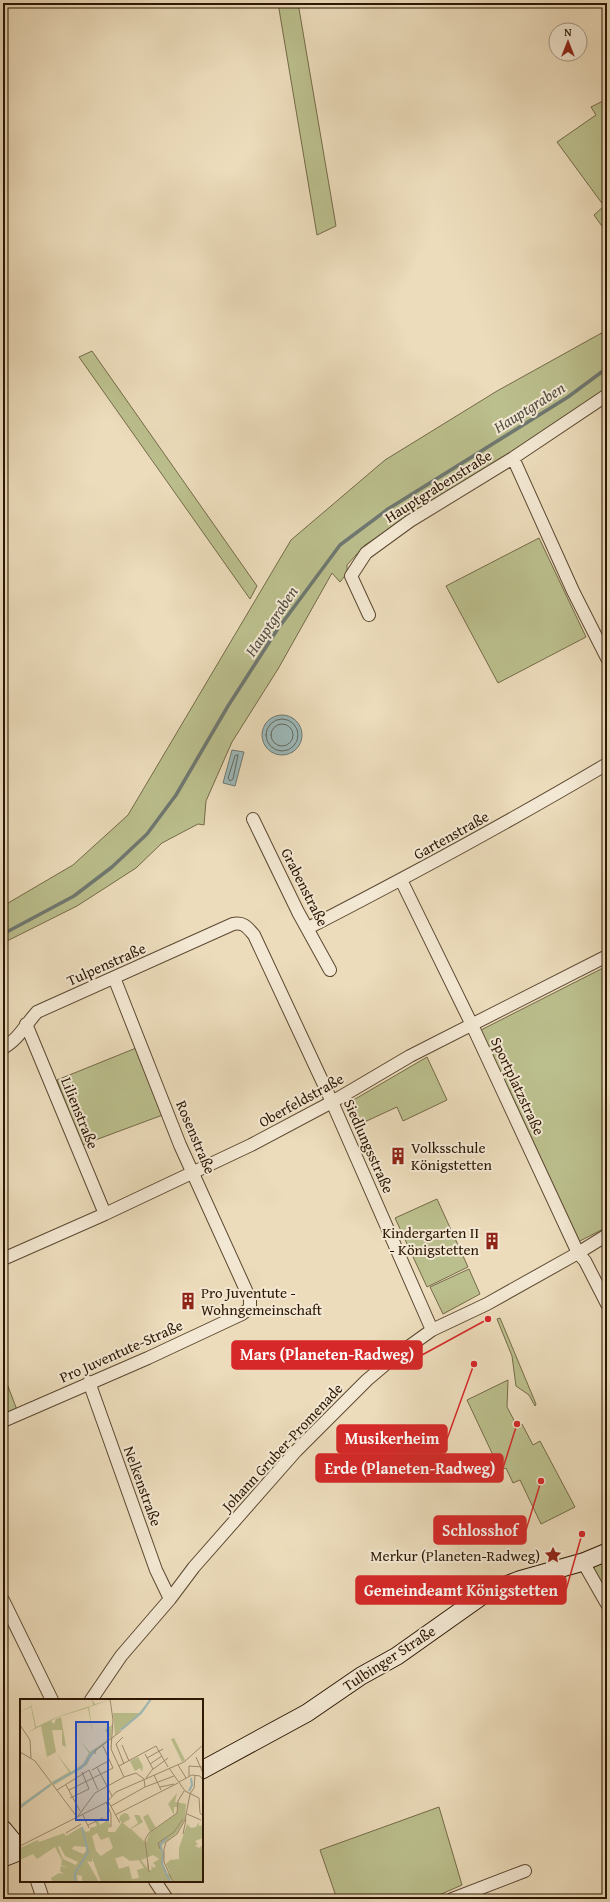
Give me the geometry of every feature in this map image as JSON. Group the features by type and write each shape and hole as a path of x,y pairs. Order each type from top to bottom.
{"main road":[{"name":"Tulbinger Straße","path":"203,1769 307,1712 410,1646 486,1593 518,1580 583,1562 607,1552"},
{"path":"3,1829 20,1850"},
{"path":"3,1858 20,1851"}],"street":[{"name":"Hauptgrabenstraße","path":"369,615 351,576 366,553 410,521 513,458 607,395"},
{"path":"513,458 573,591 607,658"},
{"name":"Gartenstraße","path":"308,928 401,880 520,815 607,764"},
{"name":"Grabenstraße","path":"253,819 298,912 330,970"},
{"name":"Sportplatzstraße","path":"401,880 472,1025 578,1253 584,1261 607,1304"},
{"name":"Siedlungsstraße","path":"233,924 240,923 245,925 254,935 332,1102 432,1330"},
{"name":"Tulpenstraße","path":"3,1048 20,1034 26,1024 37,1012 233,924"},
{"name":"Oberfeldstraße","path":"3,1258 105,1214 194,1173 332,1102 410,1056 607,956"},
{"name":"Rosenstraße","path":"113,978 180,1145 250,1299 250,1308"},
{"name":"Lilienstraße","path":"26,1024 105,1214"},
{"name":"Johann Gruber-Promenade","path":"92,1699 121,1656 170,1599 194,1568 281,1468 338,1408 393,1358 432,1330 487,1304 607,1235"},
{"name":"Pro Juventute-Straße","path":"3,1421 89,1382 148,1358 242,1314 250,1308"},
{"name":"Nelkenstraße","path":"89,1382 156,1570 170,1599"},
{"path":"583,1562 607,1604"},
{"path":"3,1600 52,1699"},
{"path":"452,1899 525,1871"},
{"path":"37,1882 43,1899"},
{"path":"157,1882 167,1899"}],"green space":[{"path":"278,3 298,3 336,226 317,235"},
{"path":"607,99 607,233 594,215 604,206 557,142 596,115 591,107"},
{"path":"607,330 607,391 365,545 347,565 347,573 340,582 332,573 278,669 232,742 206,801 204,825 198,824 162,843 136,868 77,906 3,943 3,906 73,865 128,815 291,540 385,460 497,391"},
{"path":"92,351 257,586 250,599 79,357"},
{"path":"539,538 586,637 498,683 446,586"},
{"path":"607,966 607,1227 578,1242 481,1030"},
{"path":"141,1046 168,1113 82,1145 57,1080"},
{"path":"427,1057 447,1100 403,1121 397,1107 360,1124 350,1102"},
{"path":"437,1199 468,1267 427,1287 395,1218"},
{"path":"469,1269 480,1294 443,1314 430,1287"},
{"path":"500,1318 536,1404 535,1406 529,1395 516,1386 512,1356 497,1319"},
{"path":"3,1373 17,1410 3,1416"},
{"path":"508,1380 507,1407 517,1426 522,1424 533,1445 540,1441 575,1507 541,1524 520,1480 513,1483 506,1468 500,1470 467,1400"},
{"path":"607,1552 607,1604 583,1562"},
{"path":"439,1807 462,1885 430,1899 337,1899 320,1850"}],"water":[{"path":"286,715 293,718 299,724 302,735 301,743 293,752 286,755 278,755 271,752 263,743 262,731 265,724 274,716"},
{"path":"232,750 244,752 235,786 223,783"}],"waterway":[{"name":"Hauptgraben","path":"3,934 74,896 112,867 147,834 176,795 228,706 277,630 340,545 388,509 568,397 607,368"}],"place":[{"name":"Volksschule Königstetten","path":"398,1156"},
{"name":"Kindergarten II - Königstetten","path":"492,1241"},
{"name":"Pro Juventute - Wohngemeinschaft","path":"188,1301"},
{"name":"Mars (Planeten-Radweg)","path":"488,1319"},
{"name":"Musikerheim","path":"474,1364"},
{"name":"Erde (Planeten-Radweg)","path":"517,1424"},
{"name":"Schlosshof","path":"541,1481"},
{"name":"Gemeindeamt Königstetten","path":"582,1534"},
{"name":"Merkur (Planeten-Radweg)","path":"553,1555"}]}
